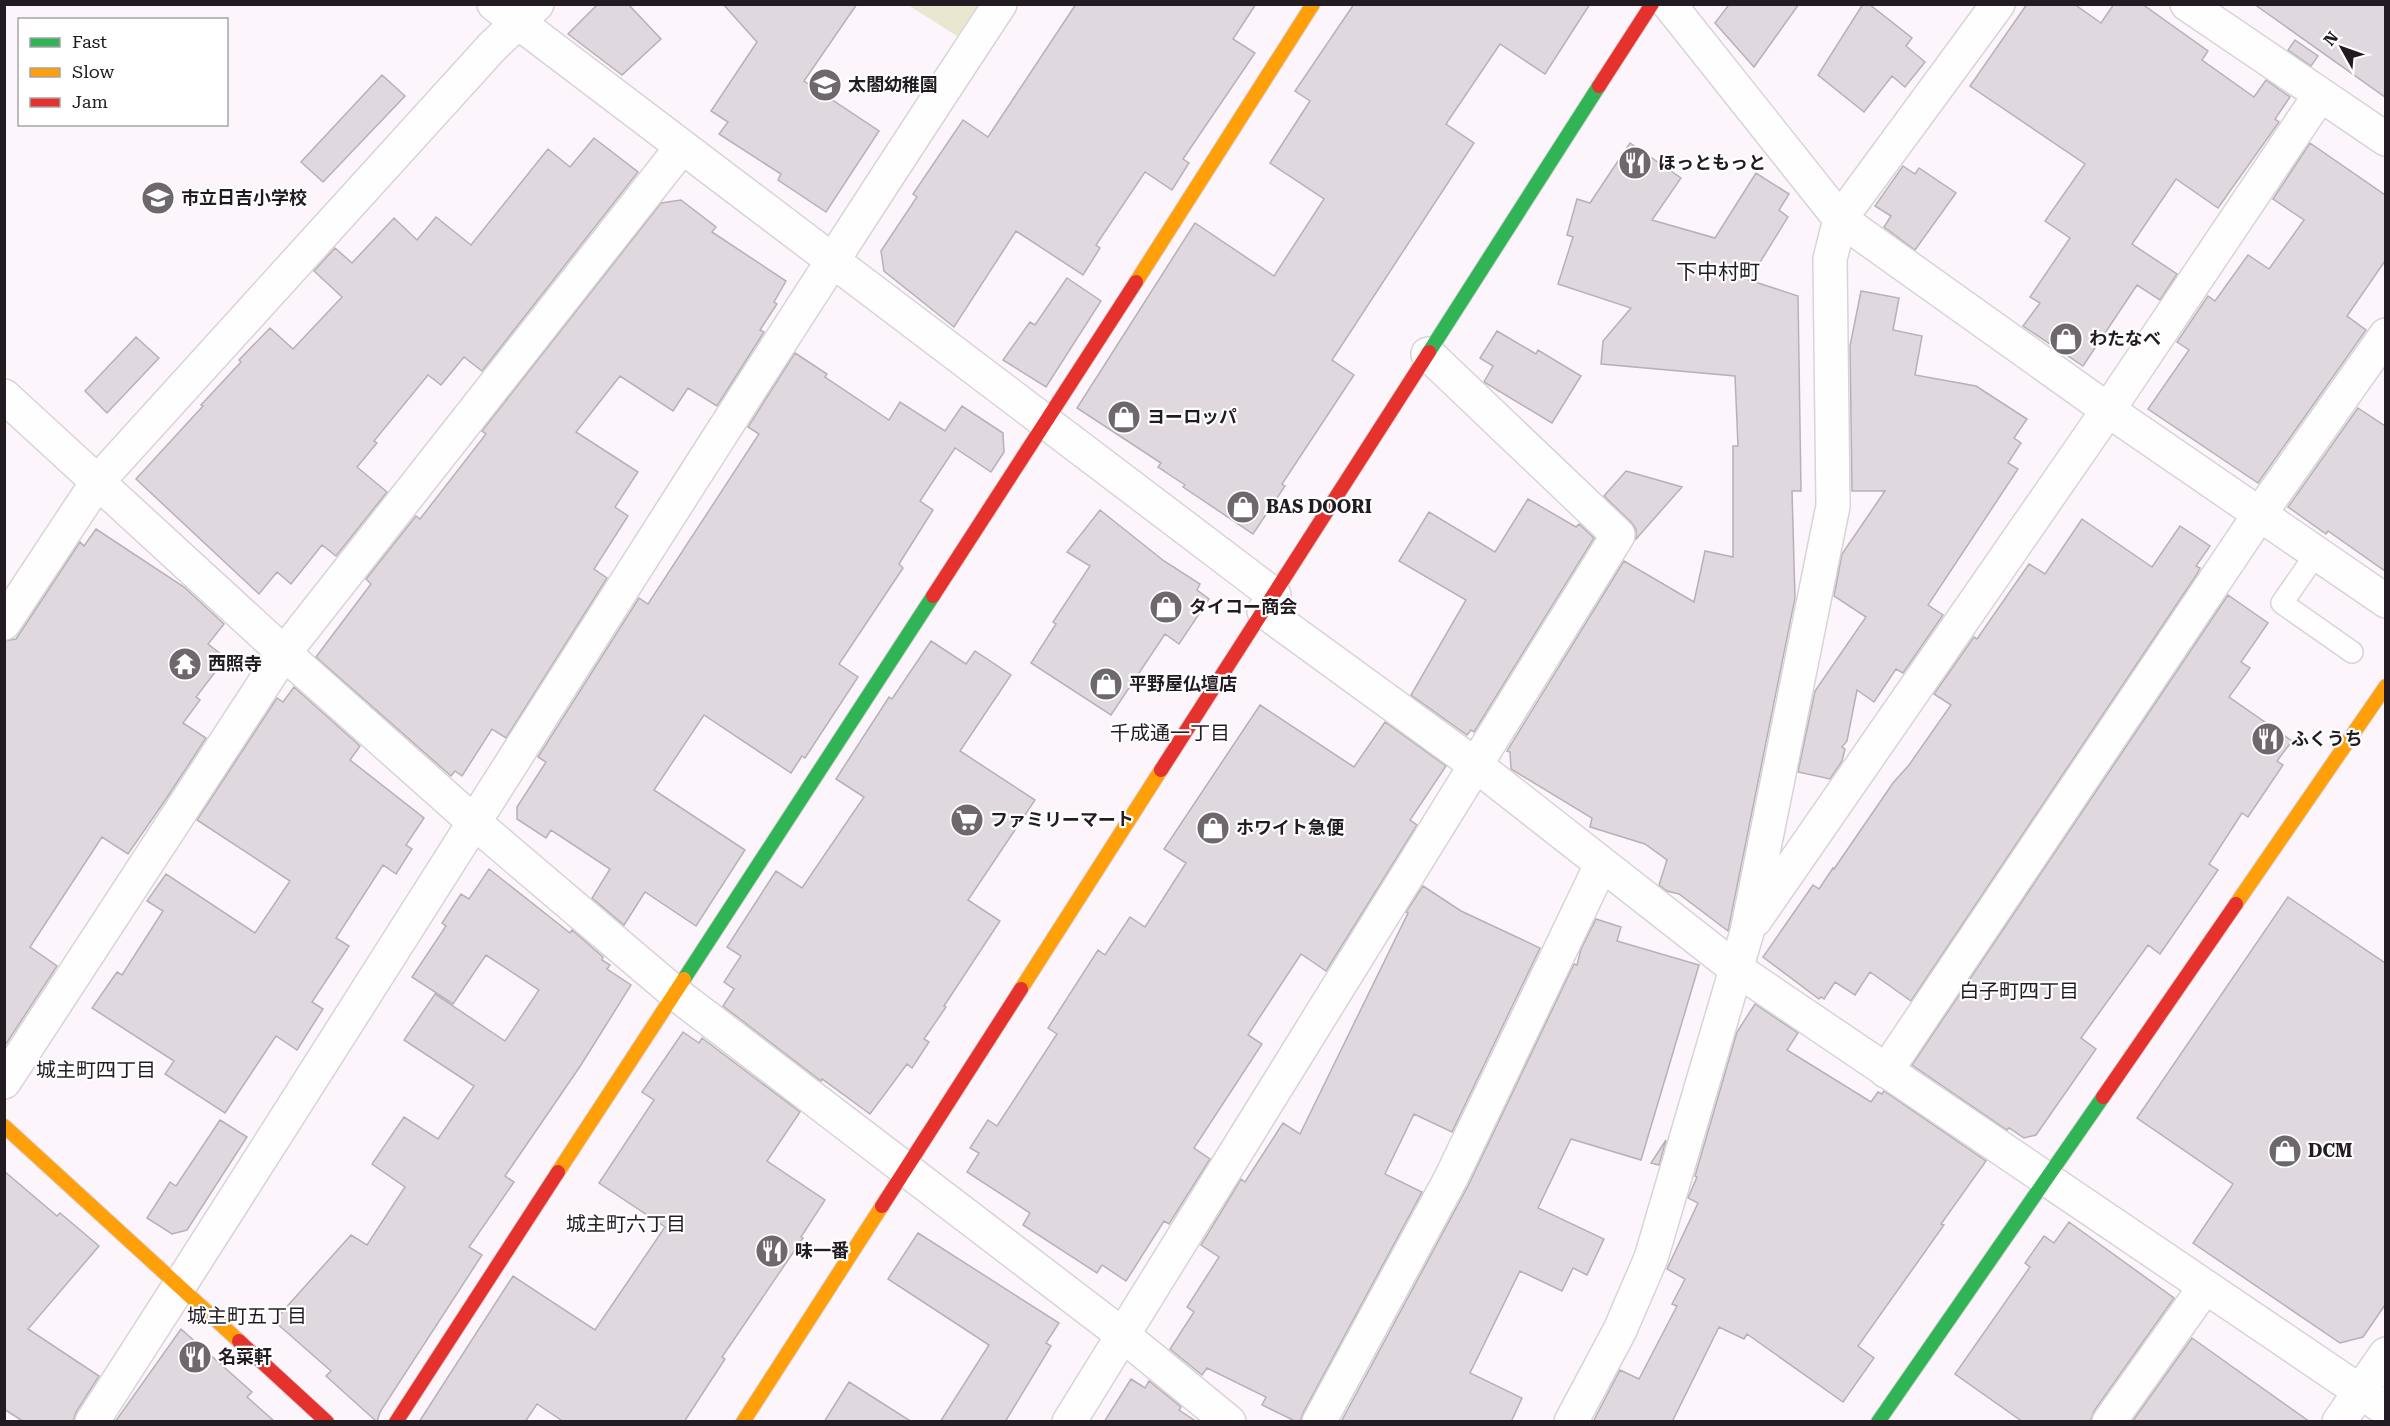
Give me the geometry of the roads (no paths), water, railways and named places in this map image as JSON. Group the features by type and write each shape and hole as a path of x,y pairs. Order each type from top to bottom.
{"street":[{"path":"92,1422 831,260 999,4"},
{"path":"396,1422 1046,423 1313,4"},
{"path":"743,1422 1652,4"},
{"path":"1670,4 1840,219 2108,410 2385,601"},
{"path":"1571,1422 1620,1330 1651,1258 1747,932 1833,506 1830,259 1840,219 1998,4"},
{"path":"2187,4 2385,139"},
{"path":"4,623 98,481 492,47 516,10 682,147 1046,423 1269,603 1735,968 2373,1400"},
{"path":"1747,932 2108,410 2320,95"},
{"path":"4,1082 284,653 682,147"},
{"path":"1886,1071 2259,515 2385,335"},
{"path":"1069,1422 1618,535 1428,354"},
{"path":"4,396 284,653 475,823 675,993 1124,1336 1229,1422"},
{"path":"1878,1422 2385,686"},
{"path":"1319,1422 1451,1178 1601,865"},
{"path":"4,1126 327,1422"},
{"path":"2109,1422 2205,1287"},
{"path":"2339,1422 2373,1400 2385,1354"}],"lane":[{"path":"2316,554 2282,603 2352,652"}],"place":[{"name":"太閤幼稚園","path":"825,85"},
{"name":"ほっともっと","path":"1635,163"},
{"name":"市立日吉小学校","path":"158,198"},
{"name":"わたなべ","path":"2066,339"},
{"name":"ヨーロッパ","path":"1124,417"},
{"name":"BAS DOORI","path":"1243,507"},
{"name":"タイコー商会","path":"1166,607"},
{"name":"西照寺","path":"185,664"},
{"name":"平野屋仏壇店","path":"1106,684"},
{"name":"ふくうち","path":"2268,739"},
{"name":"ファミリーマート","path":"967,820"},
{"name":"ホワイト急便","path":"1213,828"},
{"name":"DCM","path":"2285,1151"},
{"name":"味一番","path":"772,1251"},
{"name":"名菜軒","path":"195,1357"}],"district":[{"name":"下中村町","path":"1718,272"},
{"name":"千成通一丁目","path":"1170,733"},
{"name":"白子町四丁目","path":"2019,991"},
{"name":"城主町四丁目","path":"96,1070"},
{"name":"城主町六丁目","path":"626,1224"},
{"name":"城主町五丁目","path":"247,1316"}]}
